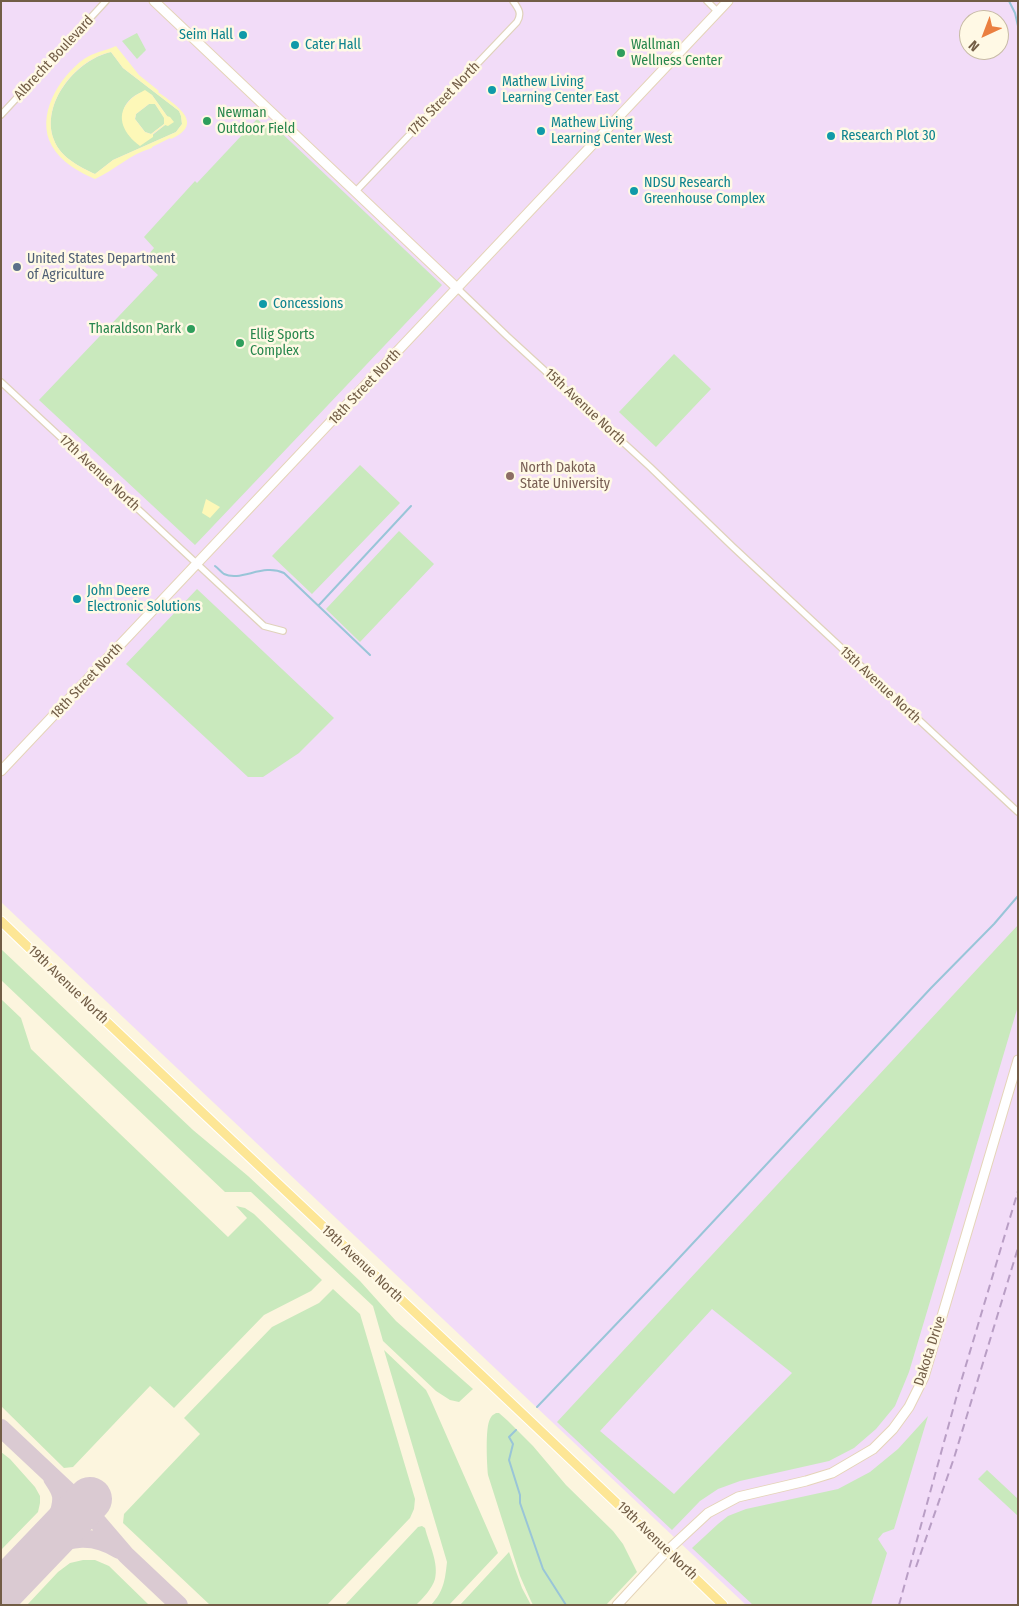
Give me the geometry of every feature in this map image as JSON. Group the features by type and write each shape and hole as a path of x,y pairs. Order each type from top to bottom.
{"main road":[{"name":"19th Avenue North","path":"1,921 329,1234 668,1551 723,1605"}],"street":[{"name":"Albrecht Boulevard","path":"1,115 106,1"},
{"name":"15th Avenue North","path":"154,1 507,336 650,467 770,582 1018,812"},
{"name":"17th Street North","path":"355,192 517,22 520,17 520,11 513,1"},
{"path":"707,1 718,12"},
{"name":"18th Street North","path":"1,771 728,1"},
{"name":"17th Avenue North","path":"1,382 264,626 283,631"},
{"name":"Dakota Drive","path":"617,1605 668,1551 708,1513 738,1497 832,1473 873,1450 893,1429 909,1407 924,1377 1018,1060"}],"shaded area":[{"name":"North Dakota State University","path":"1,1 1018,1 1018,1605 746,1605 1,902"}],"green space":[{"path":"137,33 146,50 137,59 122,41"},
{"path":"111,52 123,68 179,111 182,124 176,132 113,160 95,174 77,165 61,152 54,140 51,126 52,112 64,86 85,64","holes":["145,91 152,95 167,116 165,125 140,145 132,138 123,123 124,108 135,95"]},
{"path":"149,104 155,104 164,117 164,124 151,134 145,132 135,119 136,114"},
{"name":"Ellig Sports Complex","path":"257,119 263,124 273,125 442,285 195,545 39,400 158,275 143,261 154,248 144,237 195,181 197,183"},
{"path":"674,354 711,389 656,447 619,412"},
{"path":"360,465 400,503 312,594 272,556"},
{"path":"399,531 434,564 360,642 326,609"},
{"path":"197,589 334,718 299,753 263,777 248,777 126,664"},
{"path":"1018,925 1018,1006 909,1372 895,1406 876,1429 854,1448 829,1461 740,1481 718,1489 700,1501 672,1530 557,1422","holes":["712,1309 792,1373 674,1494 600,1431"]},
{"path":"1,949 193,1130 248,1176 360,1281 396,1321 473,1389 459,1402 450,1400 436,1391 383,1341 373,1306 251,1192 225,1192 1,980"},
{"path":"1,999 21,1018 31,1049 228,1237 247,1218 236,1206 245,1208 254,1214 322,1280 311,1291 264,1315 174,1408 150,1386 73,1467 64,1468 1,1406"},
{"path":"333,1289 360,1314 415,1499 414,1509 410,1518 327,1605 210,1605 123,1523 124,1514 200,1434 184,1418 272,1327 319,1303"},
{"path":"384,1350 426,1390 498,1553 449,1605 431,1605 439,1595 443,1585 447,1562"},
{"path":"496,1413 499,1413 508,1421 533,1446 566,1485 613,1531 623,1544 637,1572 606,1605 533,1605 520,1576 488,1475 487,1430 490,1419"},
{"path":"928,1416 894,1529 883,1533 878,1539 887,1553 871,1605 753,1605 692,1548 728,1516 746,1509 838,1489 870,1472 898,1449"},
{"path":"1,1452 10,1459 35,1487 40,1496 40,1503 38,1512 1,1550"},
{"path":"987,1470 1018,1499 1018,1516 978,1479"},
{"path":"422,1526 425,1528 433,1554 436,1573 432,1586 419,1602 416,1605 345,1605 418,1527"},
{"path":"509,1552 522,1588 531,1605 460,1605"},
{"path":"95,1560 109,1566 149,1605 27,1605 58,1572 70,1563"}],"sand":[{"path":"116,46 139,75 179,108 187,120 186,127 181,133 171,139 137,154 95,179 71,166 60,157 52,146 47,134 46,122 52,98 66,76 84,59","holes":["111,52 123,68 179,111 182,124 176,132 113,160 95,174 71,161 61,152 54,140 51,126 52,112 64,85 85,64 98,56"]},
{"path":"145,90 152,95 167,116 174,122 168,126 165,125 140,146 126,131 123,125 122,113 129,101","holes":["149,104 155,104 164,118 164,124 151,134 145,132 135,119 136,114"]},
{"path":"206,499 220,507 210,518 202,513"}],"waterway":[{"path":"1009,1 1015,13 1018,26"},
{"path":"319,605 411,506"},
{"path":"215,566 224,574 231,576 268,570 284,573 370,655"},
{"path":"537,1407 667,1271 931,988 994,924 1018,896"},
{"path":"516,1430 509,1437 513,1444 509,1460 520,1495 520,1503 543,1569 566,1605"}],"taxiway":[{"path":"1,1428 84,1506 126,1555 179,1605"},
{"path":"52,1478 60,1491 61,1502 55,1522 43,1548 73,1540 91,1539 119,1550"}],"runway":[{"path":"1,1592 90,1499"}],"railway":[{"path":"899,1605 957,1395 1018,1191"},
{"path":"916,1567 954,1458 1018,1248"}],"place":[{"name":"Seim Hall","path":"243,35"},
{"name":"Cater Hall","path":"295,45"},
{"name":"Wallman Wellness Center","path":"621,53"},
{"name":"Mathew Living Learning Center East","path":"492,90"},
{"name":"Newman Outdoor Field","path":"207,121"},
{"name":"Mathew Living Learning Center West","path":"541,131"},
{"name":"Research Plot 30","path":"831,136"},
{"name":"NDSU Research Greenhouse Complex","path":"634,191"},
{"name":"United States Department of Agriculture","path":"17,267"},
{"name":"Concessions","path":"263,304"},
{"name":"Tharaldson Park","path":"191,329"},
{"name":"Ellig Sports Complex","path":"240,343"},
{"name":"North Dakota State University","path":"510,476"},
{"name":"John Deere Electronic Solutions","path":"77,599"}]}
